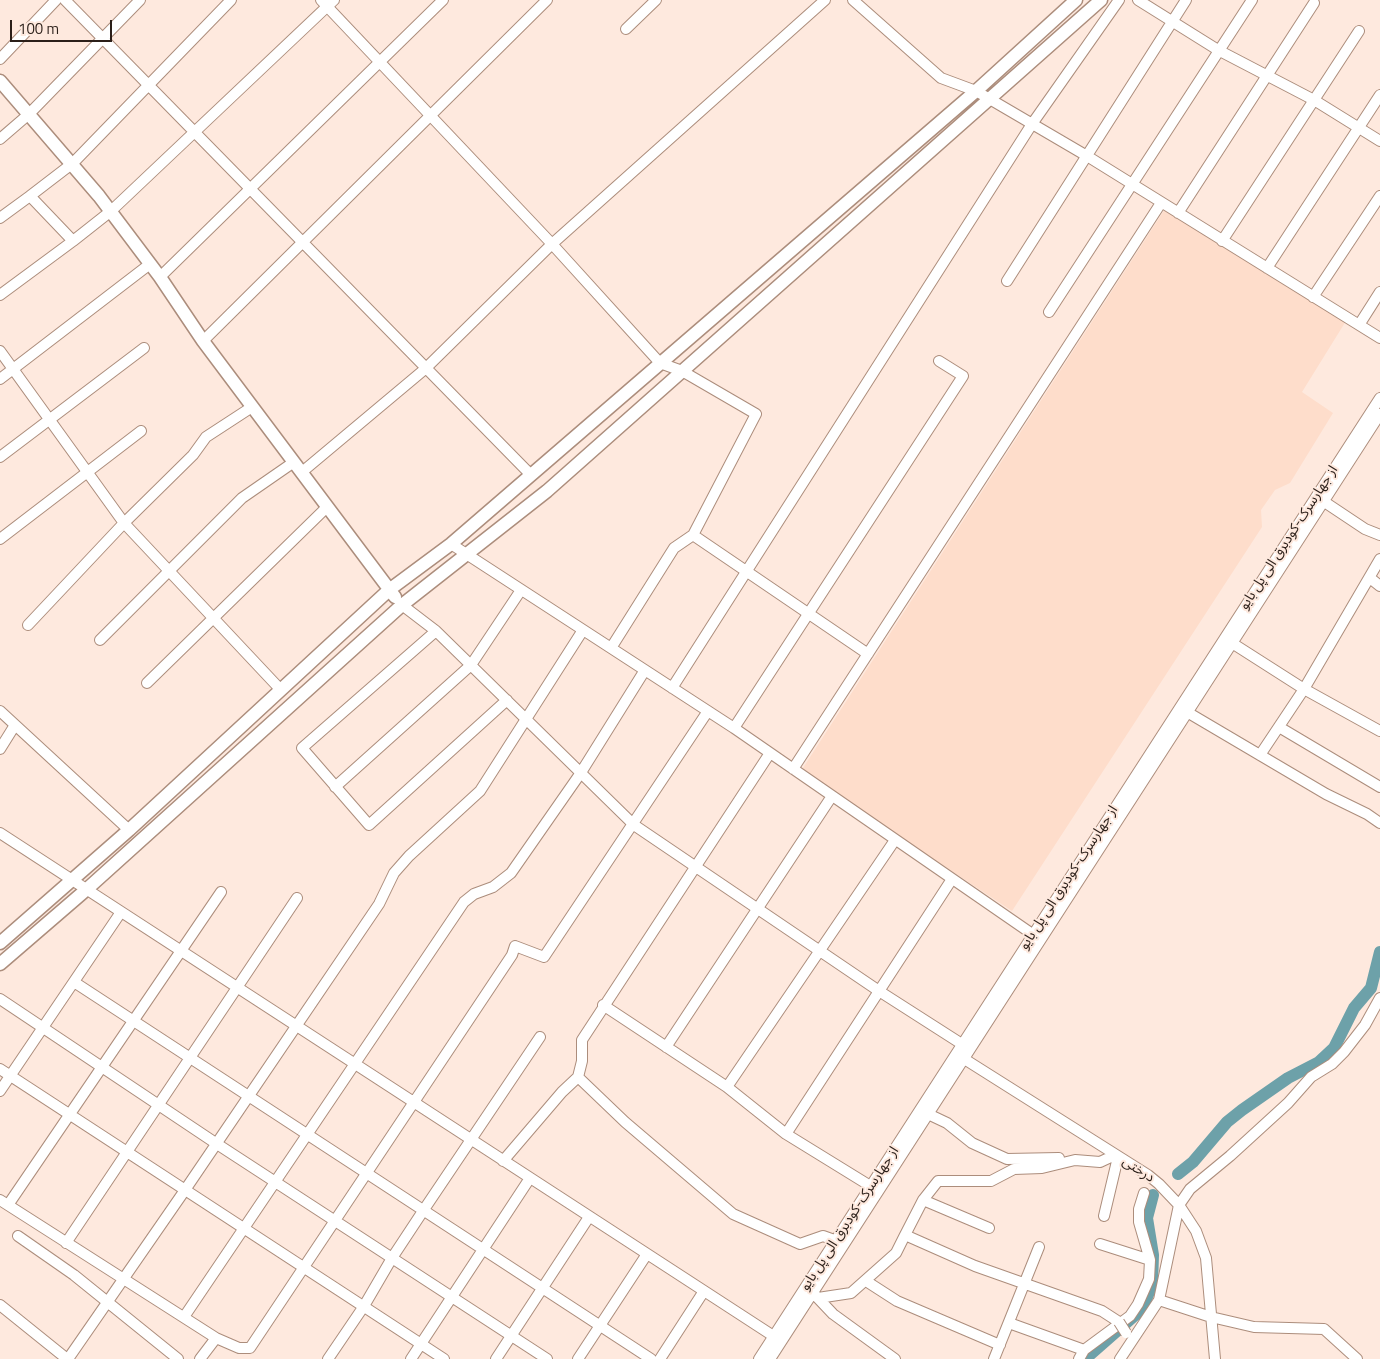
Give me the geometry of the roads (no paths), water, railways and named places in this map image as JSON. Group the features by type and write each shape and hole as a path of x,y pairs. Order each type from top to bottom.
{"main road":[{"path":"0,943 129,830 389,590 451,544 531,476 976,91 1076,0"},
{"path":"0,964 87,889 402,605 546,491 1101,0"},
{"path":"0,81 73,163 111,212 160,277 203,341 402,605"}],"street":[{"path":"0,59 56,0"},
{"path":"65,0 150,84 531,476"},
{"path":"0,139 29,114 140,0"},
{"path":"0,218 73,163 231,0"},
{"path":"160,277 443,0"},
{"path":"203,341 547,0"},
{"path":"626,29 656,0"},
{"path":"100,640 242,498 298,467 425,369 552,244 824,0"},
{"path":"853,0 941,78 976,91 1087,156 1380,338"},
{"path":"672,688 747,574 1032,124 1119,0"},
{"path":"1138,0 1173,20 1218,50 1314,100 1380,141"},
{"path":"1007,281 1186,0"},
{"path":"1049,312 1252,0"},
{"path":"0,295 111,212 328,2 380,62 552,244 660,363 682,371 756,414 693,535 674,548 611,648"},
{"path":"1178,213 1314,3"},
{"path":"1222,241 1359,31"},
{"path":"1267,268 1380,95"},
{"path":"30,196 73,241"},
{"path":"1313,297 1380,196"},
{"path":"793,769 1161,202"},
{"path":"0,379 150,264"},
{"path":"1359,325 1380,292"},
{"path":"0,457 144,348"},
{"path":"0,351 124,524 280,689"},
{"path":"734,728 964,376 939,361"},
{"name":"از جهارسرک-کودبرق الی پل بایو","path":"770,1359 778,1339 837,1241 1037,937 1380,398"},
{"path":"28,625 193,455 206,438 252,407"},
{"name":"از جهارسرک-کودبرق الی پل بایو","path":"1037,937 1187,712 1380,414"},
{"path":"1371,427 1380,434"},
{"path":"0,539 140,430"},
{"path":"1323,501 1365,529 1380,535"},
{"path":"146,683 327,507"},
{"path":"693,535 747,574 868,654"},
{"path":"451,544 734,728 1037,937"},
{"path":"1260,755 1304,689 1380,559"},
{"path":"1370,578 1380,586"},
{"path":"336,787 471,665 521,590"},
{"path":"402,605 436,631 634,825 879,991 966,1047"},
{"path":"0,1305 67,1359 186,1190 379,904 394,873 409,856 480,791 584,630"},
{"path":"436,631 302,748 369,825 507,700"},
{"path":"1232,643 1304,689 1380,731"},
{"path":"184,1318 353,1064 464,902 474,894 493,887 512,873 580,774 645,670"},
{"path":"0,711 129,830"},
{"path":"221,892 69,1115 4,1203 216,1338 239,1348 250,1348 512,955 515,946 544,957 634,825 708,711"},
{"path":"1187,712 1326,794 1367,814 1380,823"},
{"path":"0,748 16,725"},
{"path":"1279,727 1380,787"},
{"path":"503,1161 562,1092 578,1077 582,1061 582,1040 694,866 770,753"},
{"path":"666,1047 832,796"},
{"path":"0,834 778,1339"},
{"path":"727,1087 895,840"},
{"path":"786,1134 952,879"},
{"path":"66,1243 128,1154 158,1105 297,898"},
{"path":"0,1091 121,912"},
{"path":"74,982 651,1359"},
{"path":"1120,1359 1159,1300 1179,1205 1190,1189 1198,1180 1230,1156 1288,1103 1311,1077 1332,1064 1344,1052 1365,1025 1380,998"},
{"path":"0,999 217,1144 547,1359"},
{"path":"603,1005 727,1087 786,1134 872,1187"},
{"path":"328,1359 364,1306 392,1258 540,1037"},
{"name":"از جهارسرک-کودبرق الی پل بایو","path":"759,1359 815,1295 928,1114 960,1056"},
{"name":"درختی","path":"960,1056 1160,1184 1179,1205 1196,1231 1206,1258 1214,1359"},
{"path":"0,1069 444,1359"},
{"path":"578,1077 625,1122 733,1214 800,1244 823,1236 837,1241"},
{"path":"928,1114 953,1127 972,1143 1007,1159 1042,1164"},
{"path":"815,1295 851,1292 866,1281 896,1253 922,1200 938,1182 991,1181 1014,1168 1075,1160 1100,1162 1114,1154"},
{"path":"1104,1216 1114,1154"},
{"path":"411,1359 530,1178"},
{"path":"1009,1322 1081,1354 1130,1316 1138,1304 1148,1279 1150,1260 1138,1209 1144,1193"},
{"path":"922,1200 989,1228"},
{"path":"496,1359 589,1217"},
{"path":"905,1235 975,1266 1102,1311 1119,1322 1131,1343"},
{"path":"18,1236 74,1275 107,1304 178,1359"},
{"path":"1100,1244 1150,1260"},
{"path":"994,1359 1039,1247"},
{"path":"578,1359 647,1254"},
{"path":"866,1281 896,1301 1000,1345"},
{"path":"660,1359 704,1292"},
{"path":"815,1295 833,1314 895,1359"},
{"path":"1159,1300 1211,1317 1254,1327 1324,1329 1357,1359"},
{"path":"200,1359 216,1338"}],"waterway":[{"path":"1178,1174 1193,1162 1227,1122 1288,1078 1319,1062 1334,1048 1354,1008 1371,988 1380,952"},
{"path":"1085,1359 1142,1309 1152,1285 1153,1255 1147,1218 1153,1195"}]}
